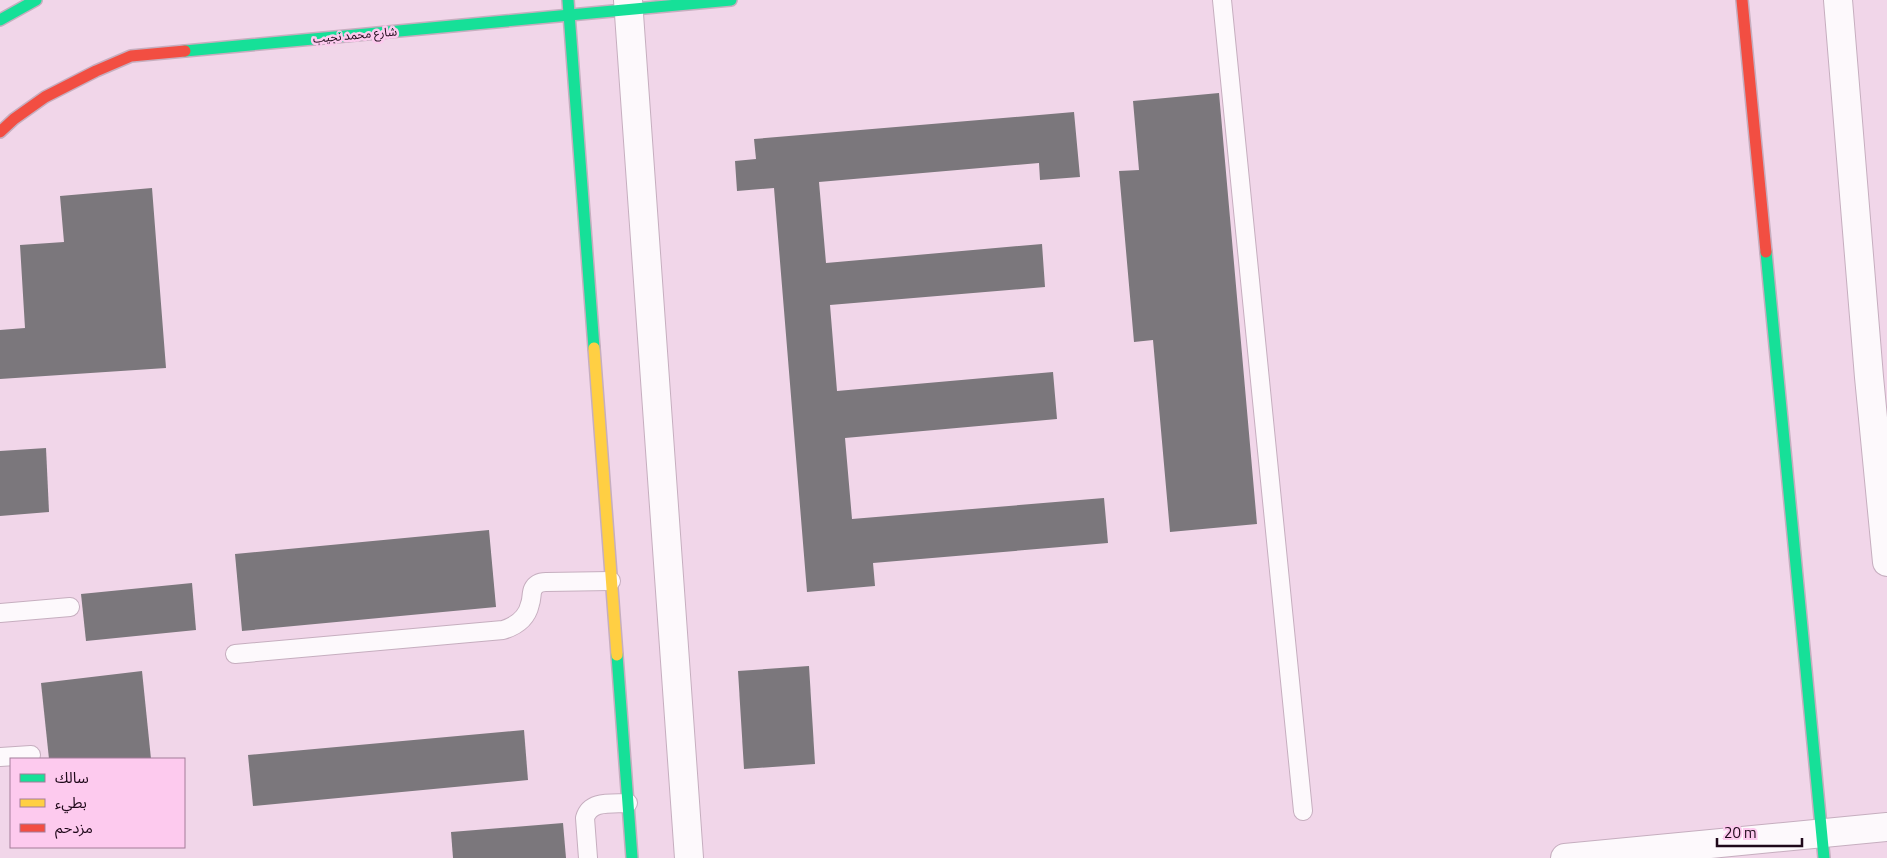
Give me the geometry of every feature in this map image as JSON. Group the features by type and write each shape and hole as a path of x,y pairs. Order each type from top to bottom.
{"street":[{"path":"0,20 36,0"},
{"path":"568,0 632,858"},
{"name":"شارع محمد نجيب","path":"0,132 42,99 85,75 131,56 570,15 628,5 731,0"},
{"path":"1742,0 1823,846"},
{"path":"1838,0 1878,376 1887,562"},
{"path":"628,5 689,858"},
{"path":"1565,858 1823,846 1887,826"}],"lane":[{"path":"1222,0 1303,811"},
{"path":"235,654 503,630 519,623 526,615 530,606 533,588 537,584 546,582 611,582"},
{"path":"0,613 70,607"},
{"path":"0,757 31,755"},
{"path":"588,858 586,812 597,804 628,802"}],"building":[{"path":"1219,93 1257,524 1170,532 1153,340 1134,342 1119,171 1139,170 1133,101"},
{"path":"1074,112 1080,177 1040,180 1039,163 819,182 826,263 1042,244 1045,287 830,305 837,391 1053,372 1057,419 845,438 852,519 1104,498 1108,543 873,563 875,586 807,592 774,188 737,191 735,161 756,159 754,139"},
{"path":"152,188 166,368 0,379 0,330 25,328 20,245 64,242 60,196"},
{"path":"46,448 49,512 0,516 0,451"},
{"path":"489,530 496,607 242,631 235,554"},
{"path":"192,583 196,630 86,641 81,594"},
{"path":"809,666 815,764 744,769 738,671"},
{"path":"142,671 151,758 49,758 41,683"},
{"path":"524,730 528,780 253,806 248,755"},
{"path":"563,823 566,858 453,858 451,832"}],"traffic: fast":[{"path":"0,20 36,0"},
{"path":"568,0 594,348"},
{"path":"185,51 731,0"},
{"path":"1766,252 1824,858"},
{"path":"617,655 632,858"}],"traffic: slow":[{"path":"594,348 617,655"}],"traffic: jam":[{"path":"1742,0 1766,252"},
{"path":"0,132 14,119 45,97 96,71 131,56 185,51"}]}
